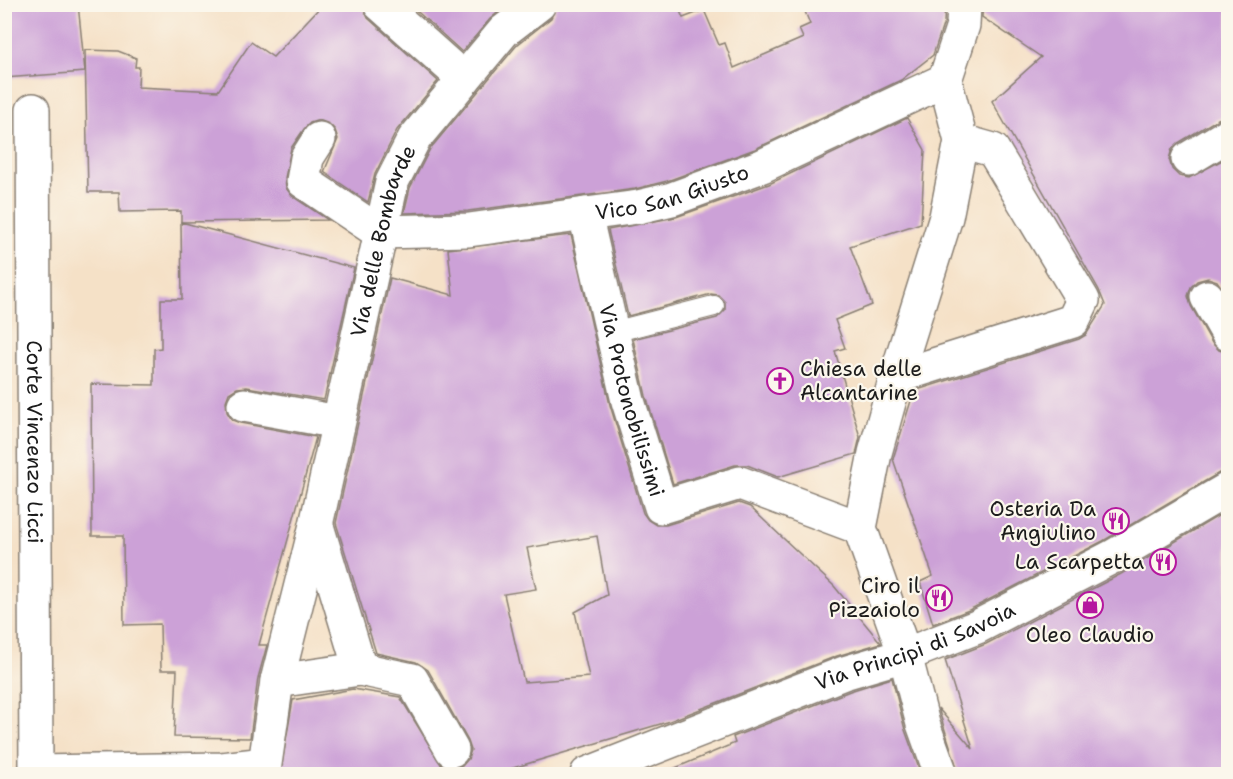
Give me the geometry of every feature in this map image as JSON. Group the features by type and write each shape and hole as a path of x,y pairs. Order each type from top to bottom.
{"street":[{"path":"380,4 464,79"},
{"name":"Via delle Bombarde","path":"222,772 265,764 277,681 316,525 379,232 392,182 414,139 504,31 539,4"},
{"path":"940,774 923,724 905,655 860,528 875,453 896,377 946,217 961,141 945,80 963,25 964,4"},
{"name":"Vico San Giusto","path":"379,232 469,230 649,204 702,188 762,165 846,128 945,80"},
{"name":"Corte Vincenzo Licci","path":"33,110 35,774"},
{"path":"1188,159 1228,135"},
{"path":"319,139 307,158 303,181 379,232"},
{"path":"896,377 1073,321 1083,300 993,150 961,141"},
{"name":"Via Protonobilissimi","path":"585,214 628,401 662,507 740,483 860,528"},
{"path":"1207,297 1228,334"},
{"path":"244,405 338,422"},
{"name":"Via Principi di Savoia","path":"587,774 844,673 905,655 987,622 1112,557 1228,489"},
{"name":"Via delle Bombarde","path":"316,525 360,669"},
{"path":"277,681 360,669 412,680 452,750"},
{"path":"35,774 222,772"}],"lane":[{"path":"613,332 714,306"}],"building":[{"path":"4,4 78,4 85,72 4,78"},
{"path":"323,4 362,4 368,18 438,81 397,130 375,174 368,202 324,172 338,139 335,130 329,124 319,120 310,123 304,129 291,148 285,178 286,188 292,196 328,220 181,222 181,211 120,212 119,192 88,192 85,50 118,51 136,58 135,67 139,67 138,87 218,91 251,42 273,57"},
{"path":"409,4 508,4 490,19 462,52"},
{"path":"557,4 677,4 683,18 704,10 719,45 725,43 734,68 803,38 799,29 810,24 802,4 945,4 944,22 933,55 901,80 755,149 667,181 635,189 468,211 404,213 410,188 430,149 517,45 551,18"},
{"path":"983,4 1228,4 1228,116 1218,119 1178,143 1172,149 1169,159 1172,169 1179,176 1189,178 1228,157 1228,297 1217,281 1208,278 1197,281 1191,287 1188,296 1191,306 1212,343 1219,350 1228,353 1228,470 1219,473 1103,541 969,610 933,624 920,582 933,576 893,459 914,391 1079,339 1086,335 1105,305 1099,290 992,101 1041,57 982,17"},
{"path":"907,118 925,150 921,223 850,246 872,305 835,320 845,348 835,351 860,437 856,454 778,477 747,465 735,465 673,484 646,396 633,339 717,318 725,310 725,302 718,295 711,294 628,316 608,230 676,217 769,184"},
{"path":"181,222 354,268 324,400 247,387 237,388 229,393 226,401 227,412 232,420 316,437 259,645 267,645 258,678 250,738 174,737 177,670 161,670 160,624 124,625 123,536 92,536 91,384 154,385 154,349 161,348 161,299 182,299"},
{"path":"571,235 610,405 643,513 648,520 656,525 666,525 739,503 750,507 834,586 881,643 837,656 667,722 493,774 280,774 293,700 353,689 400,697 442,766 453,769 462,766 471,750 428,670 416,662 376,653 336,523 390,278 453,295 448,249","holes":["597,536 607,595 575,612 589,677 524,682 504,594 536,589 527,548"]},
{"path":"1228,510 1228,774 959,774 938,708 973,749 945,660 986,644 1121,574"},
{"path":"892,678 905,730 921,774 661,774 735,743 733,737 850,691"}],"place":[{"name":"Chiesa delle Alcantarine","path":"780,381"},
{"name":"Osteria Da Angiulino","path":"1116,521"},
{"name":"La Scarpetta","path":"1163,562"},
{"name":"Ciro il Pizzaiolo","path":"939,598"},
{"name":"Oleo Claudio","path":"1090,605"}]}
